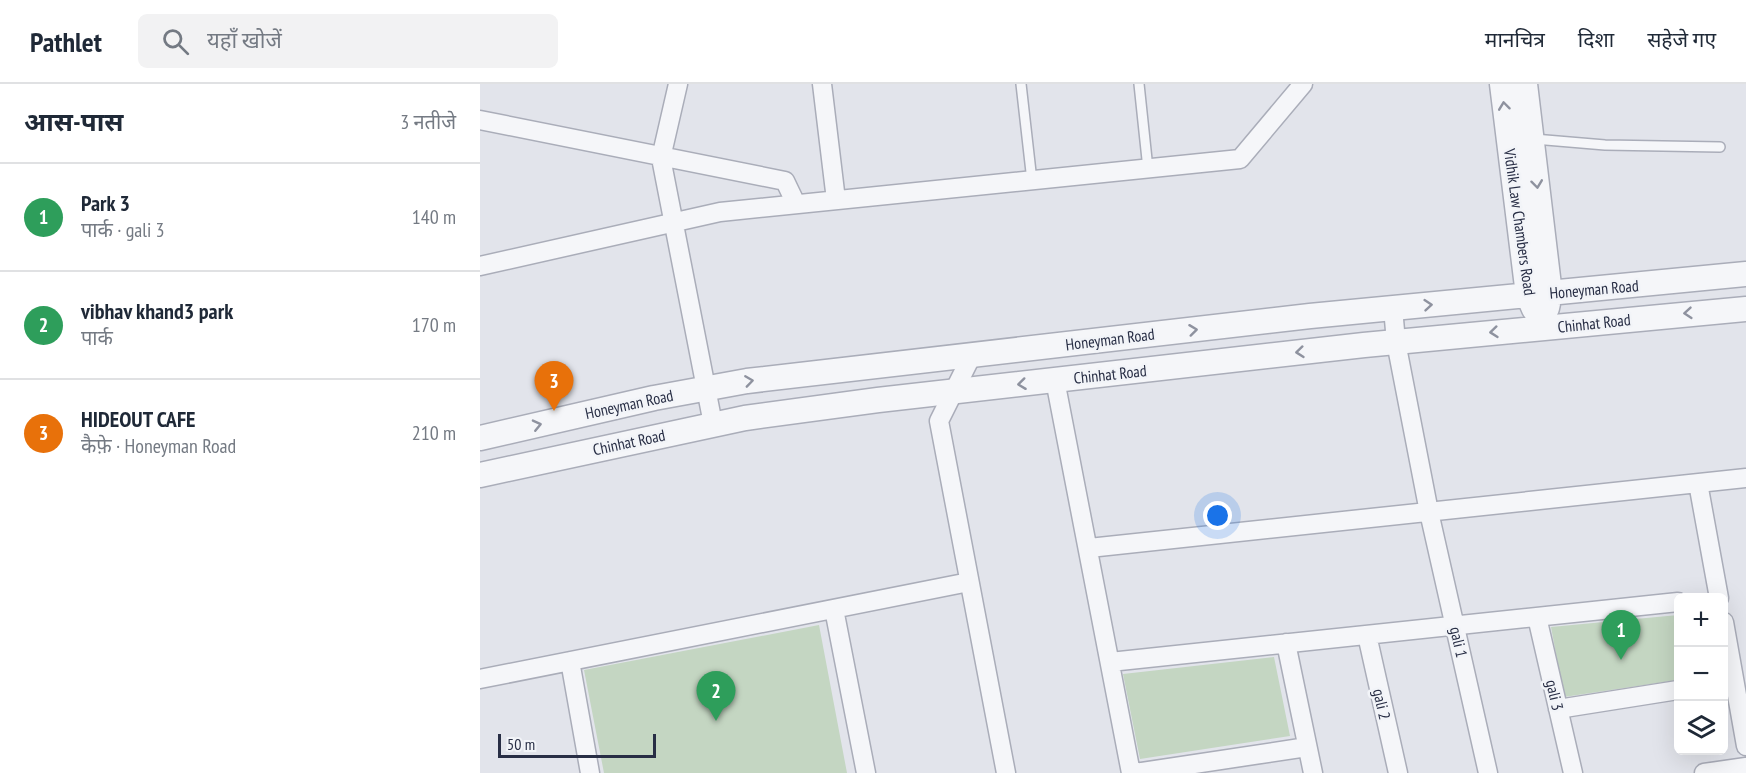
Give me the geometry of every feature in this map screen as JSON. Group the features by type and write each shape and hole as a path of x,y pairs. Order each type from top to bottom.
{"street":[{"path":"678,84 662,158 713,424"},
{"path":"822,84 836,200"},
{"path":"480,266 720,212 1240,159 1303,84"},
{"name":"Vidhik Law Chambers Road","path":"1502,84 1520,138 1543,328"},
{"name":"Vidhik Law Chambers Road","path":"1520,138 1525,84"},
{"path":"480,120 785,181 796,204"},
{"name":"Honeyman Road","path":"480,438 654,398 747,381 1393,308 1746,274"},
{"name":"gali 1","path":"1393,308 1396,342 1429,512 1488,773"},
{"name":"Chinhat Road","path":"480,475 745,418 952,392 1396,342 1746,309"},
{"path":"972,355 939,422 1006,773"},
{"path":"1055,380 1133,773 1307,747"},
{"path":"1089,548 1746,478"},
{"path":"1698,483 1718,593"},
{"path":"480,679 969,582"},
{"path":"1110,662 1674,602"},
{"path":"834,609 866,773"},
{"name":"gali 3","path":"1537,617 1573,773"},
{"name":"gali 2","path":"1366,635 1398,773"},
{"path":"1286,643 1313,773"},
{"path":"1726,647 1729,683 1746,746"},
{"path":"570,661 591,773"},
{"path":"1558,709 1674,691"},
{"path":"1704,773 1746,767"}],"lane":[{"path":"1021,84 1032,180"},
{"path":"1139,84 1148,169"},
{"path":"1520,138 1605,145 1720,147"}],"green space":[{"path":"1674,615 1674,681 1564,697 1551,627"},
{"path":"819,625 847,773 604,773 584,670"},
{"path":"1274,657 1290,736 1140,759 1123,674"}],"place":[{"name":"HIDEOUT CAFE","path":"554,411"},
{"name":"Park 3","path":"1621,660"},
{"name":"vibhav khand3 park","path":"716,721"}]}
